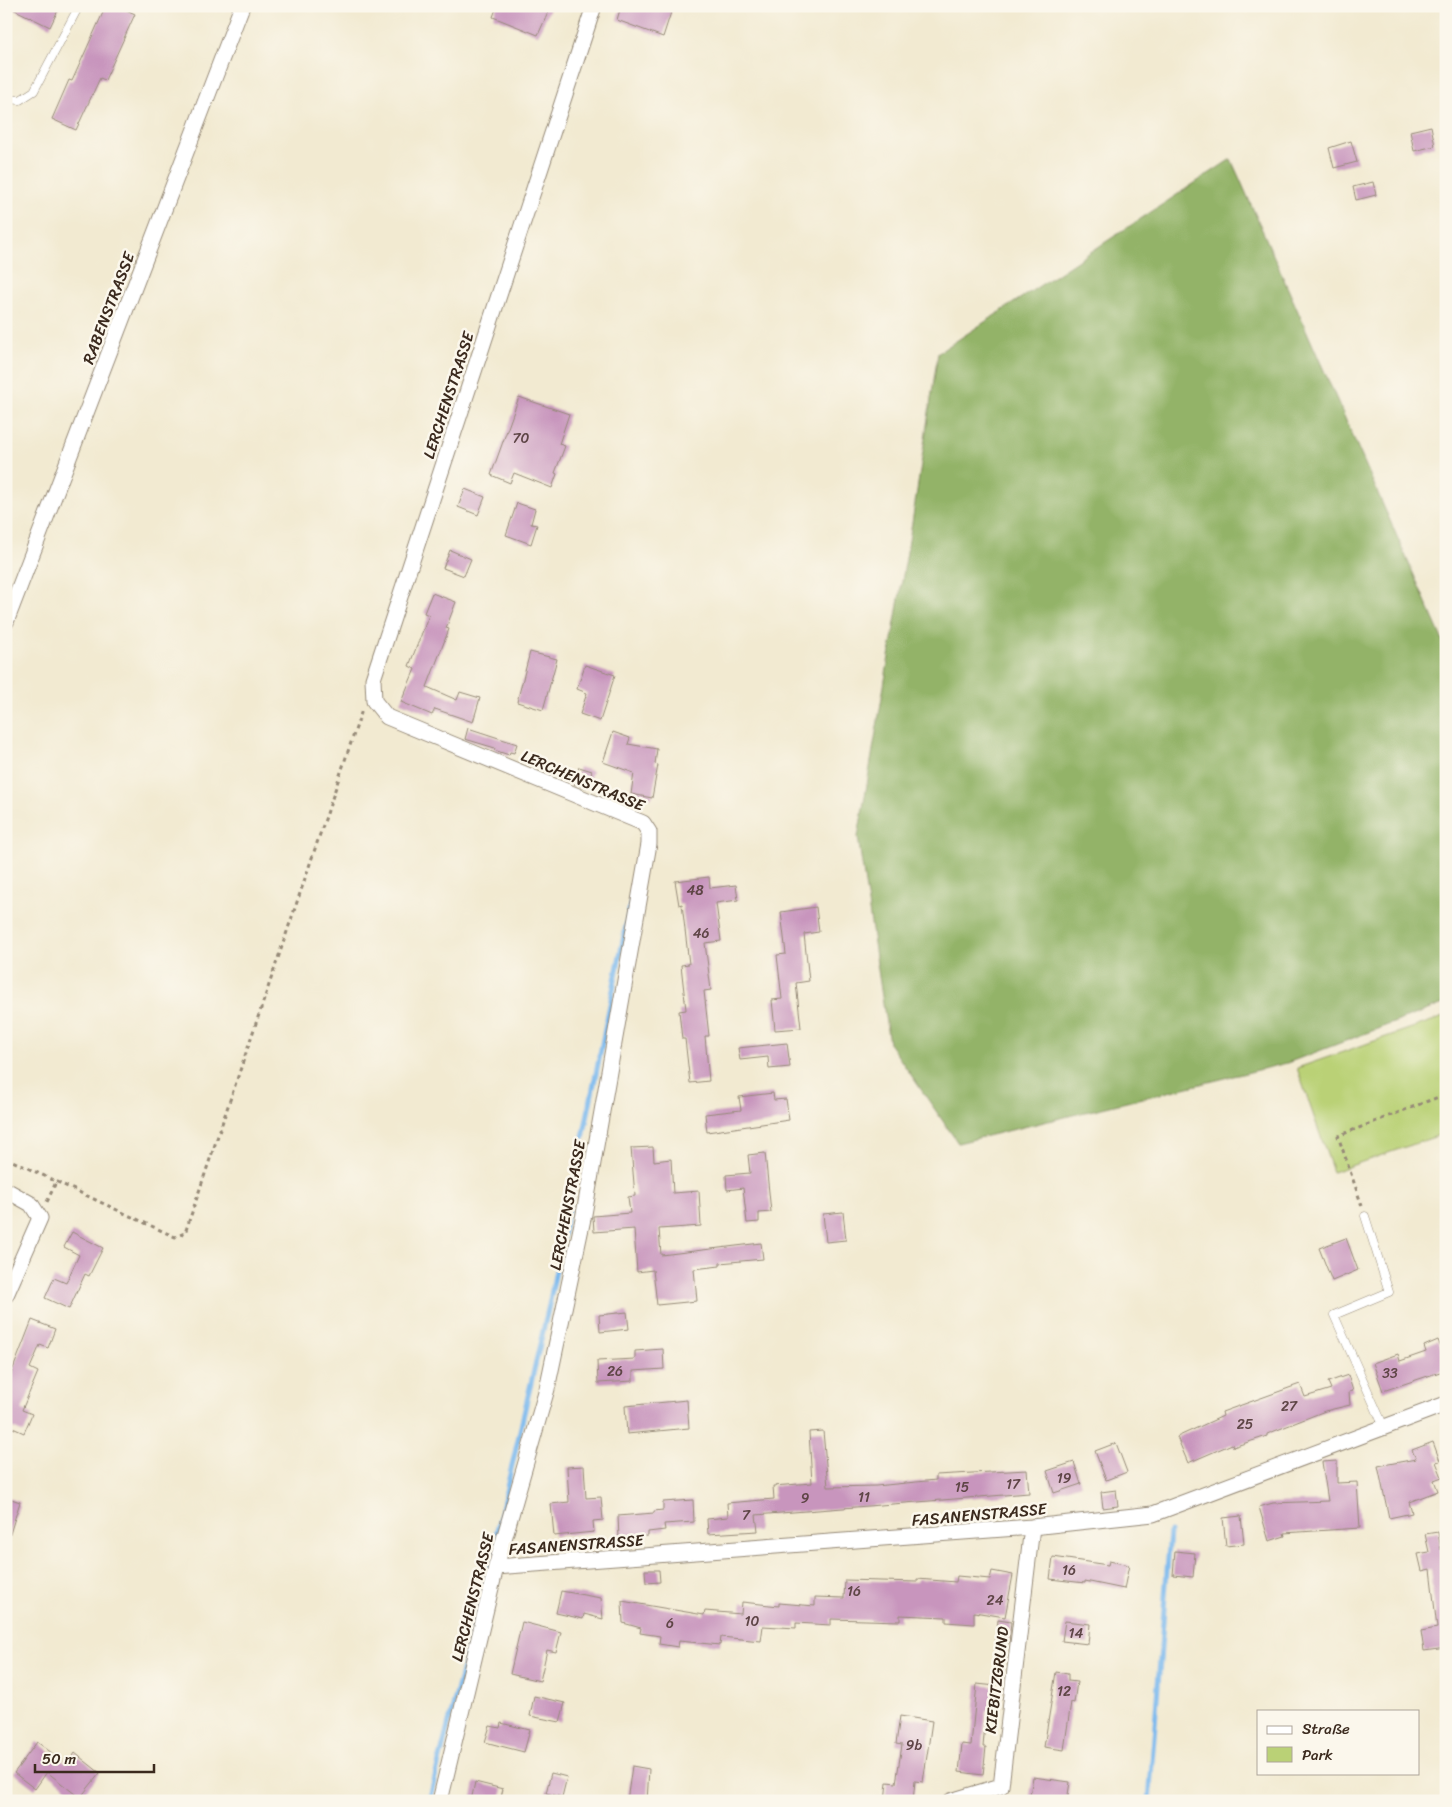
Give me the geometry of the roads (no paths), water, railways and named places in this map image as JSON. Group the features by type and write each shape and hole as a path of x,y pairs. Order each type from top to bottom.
{"street":[{"name":"RABENSTRASSE","path":"6,622 242,6"},
{"name":"LERCHENSTRASSE","path":"440,1801 496,1567 546,1389 582,1223 649,844 649,832 643,823 387,717 374,701 373,679 594,6"},
{"path":"6,1190 31,1204 40,1218 6,1295"},
{"name":"FASANENSTRASSE","path":"496,1567 1032,1528 1152,1514 1384,1427 1445,1407"},
{"name":"KIEBITZGRUND","path":"951,1801 1001,1786 1032,1528"}],"lane":[{"path":"6,99 20,100 34,91 79,6"},
{"path":"1366,1216 1389,1292 1334,1315 1384,1427"}],"waterway":[{"path":"429,1801 487,1574 549,1305 638,867"},
{"path":"1149,1801 1170,1532"}]}
